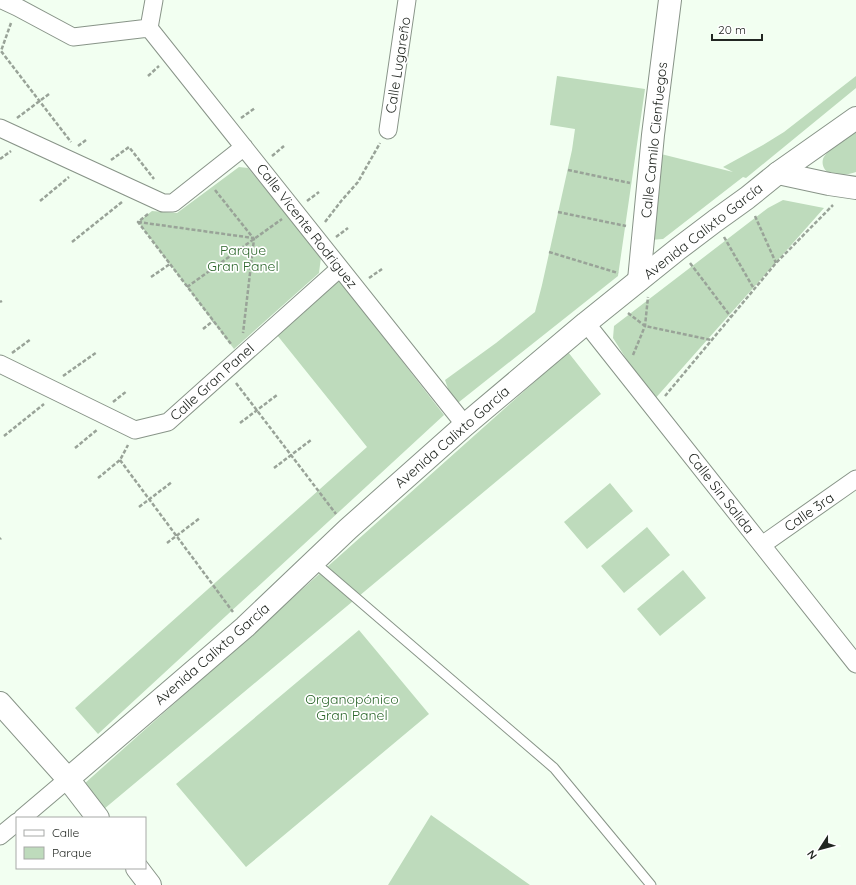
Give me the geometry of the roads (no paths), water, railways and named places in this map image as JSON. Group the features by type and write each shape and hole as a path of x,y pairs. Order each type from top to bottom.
{"main road":[{"name":"Calle Camilo Cienfuegos","path":"645,275 644,230 653,135 670,0"},
{"name":"Avenida Calixto García","path":"68,779 244,627 348,529 465,425 586,322 678,248 747,198 778,173 856,118"},
{"path":"778,173 853,188"},
{"path":"0,703 68,779 97,817"},
{"path":"138,869 150,885"}],"street":[{"path":"2,0 73,37 149,28 154,0"},
{"name":"Calle Lugareño","path":"388,130 407,0"},
{"name":"Calle Vicente Rodriguez","path":"149,28 465,425"},
{"path":"1,128 136,191 168,203 205,178 244,147"},
{"name":"Calle Gran Panel","path":"3,361 53,390 135,430 168,422 340,268"},
{"name":"Calle Sin Salida","path":"586,322 856,664"},
{"name":"Calle 3ra","path":"762,545 856,479"},
{"path":"23,817 68,779"},
{"path":"0,836 16,823"}],"lane":[{"path":"313,561 554,768 651,885"}],"park label":[{"name":"Parque Gran Panel","path":"243,258"},
{"name":"Organopónico Gran Panel","path":"352,708"}]}
